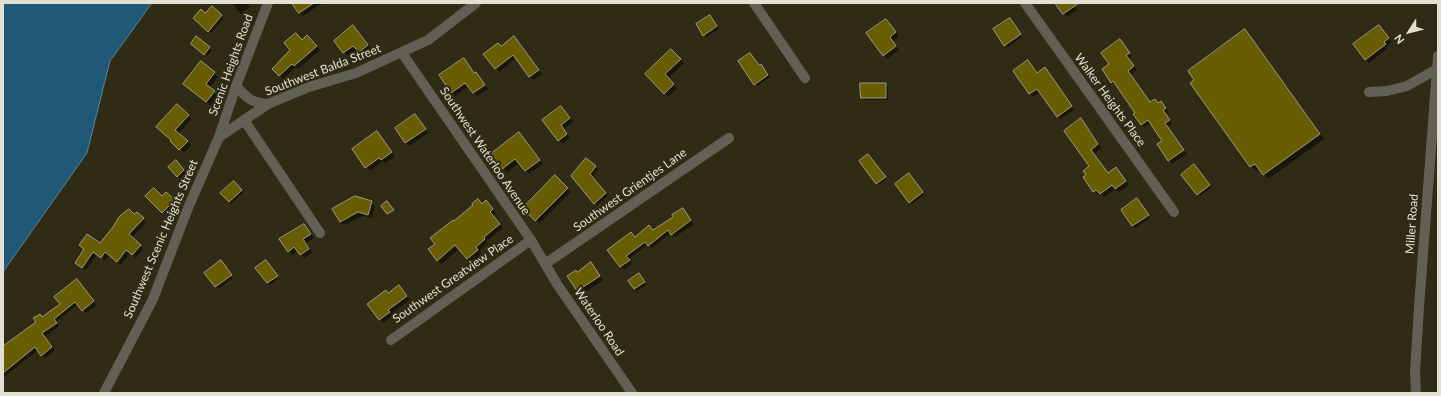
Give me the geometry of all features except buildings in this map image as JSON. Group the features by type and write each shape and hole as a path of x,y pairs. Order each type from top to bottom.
{"street":[{"name":"Scenic Heights Road","path":"219,137 236,86 268,3"},
{"name":"Southwest Balda Street","path":"219,137 268,104 310,87 356,73 428,40 476,3"},
{"path":"754,3 805,78"},
{"name":"Walker Heights Place","path":"1025,3 1174,212"},
{"name":"Southwest Waterloo Avenue","path":"402,53 531,240 545,264"},
{"name":"Miller Road","path":"1416,393 1415,372 1419,307 1438,56"},
{"path":"1369,92 1387,91 1407,86 1437,69"},
{"path":"236,86 249,99 257,103 268,104"},
{"path":"244,120 320,233"},
{"name":"Southwest Scenic Heights Street","path":"104,393 153,298 219,137"},
{"name":"Southwest Grientjes Lane","path":"545,264 729,138"},
{"name":"Southwest Greatview Place","path":"391,340 531,240"},
{"name":"Waterloo Road","path":"545,264 565,296 632,393"}],"water":[{"path":"3,3 152,3 110,61 87,153 3,272"}]}
